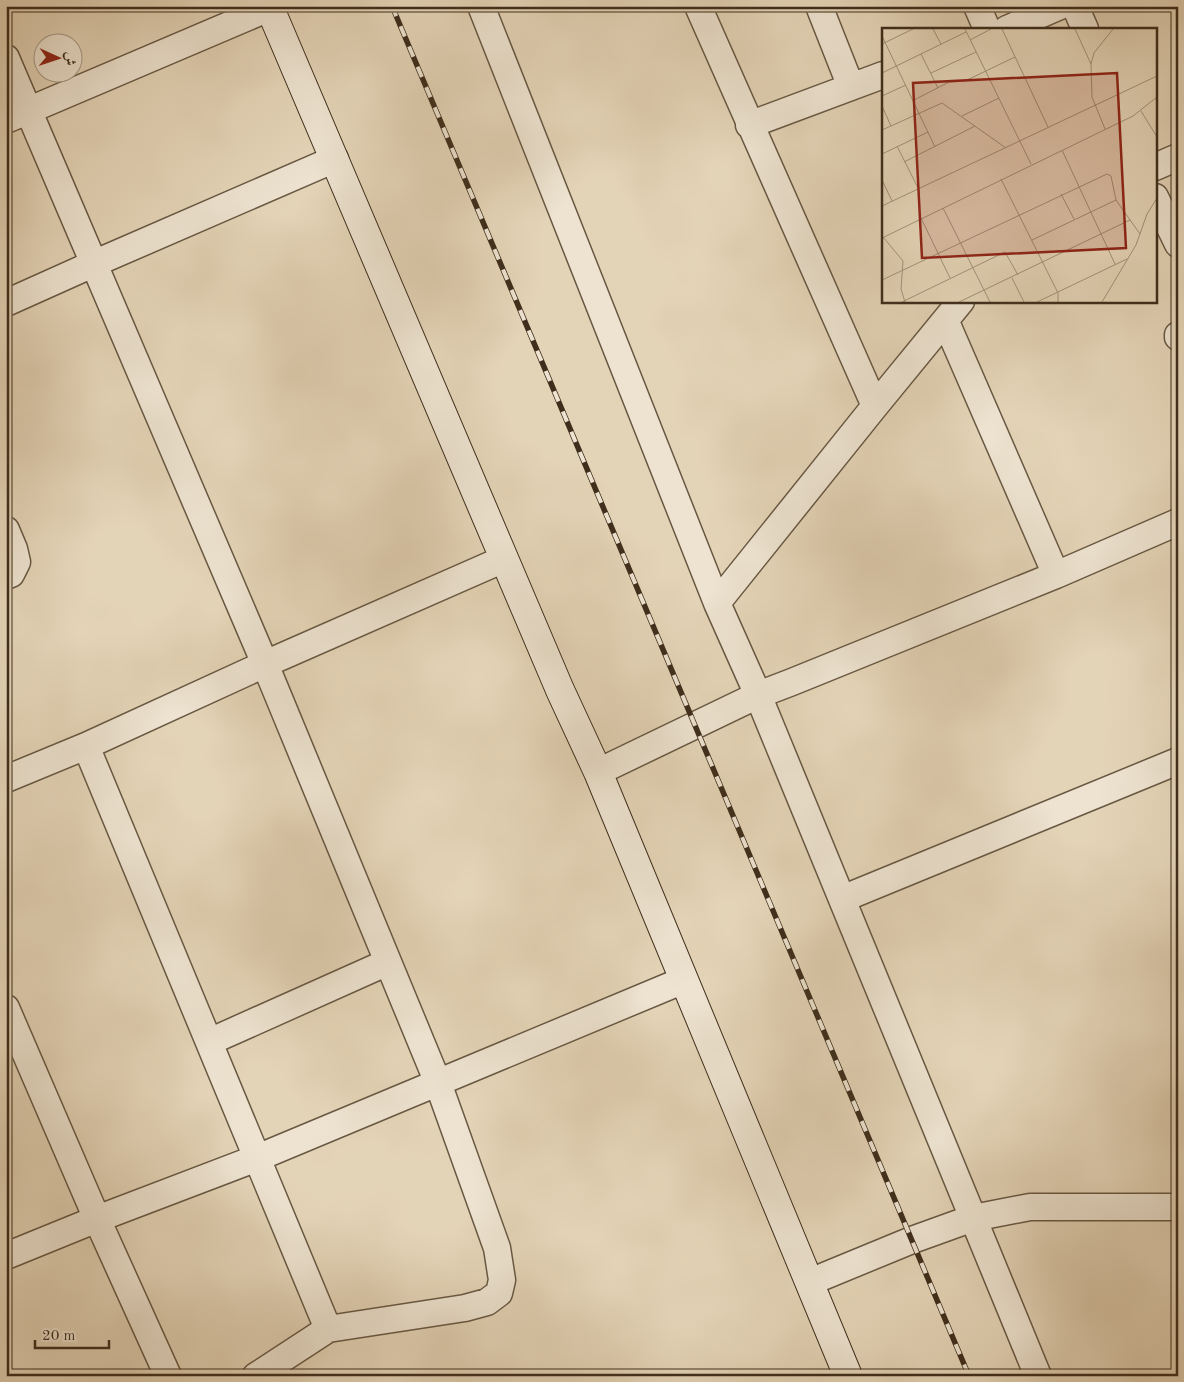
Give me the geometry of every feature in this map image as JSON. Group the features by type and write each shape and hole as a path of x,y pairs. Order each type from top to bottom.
{"street":[{"path":"481,6 717,603 758,695 1038,1376"},
{"path":"698,6 749,125 875,406"},
{"path":"819,6 851,87"},
{"path":"977,6 987,28"},
{"path":"1008,28 1060,6"},
{"path":"1075,6 1085,28"},
{"path":"17,116 269,7 560,690 598,772 848,1376"},
{"path":"6,58 17,116 93,264 265,664 438,1083 498,1248 502,1280 499,1293 487,1302 465,1308 328,1329 256,1376"},
{"path":"749,125 882,75"},
{"path":"1156,167 1178,157"},
{"path":"6,303 335,159"},
{"path":"1156,199 1178,244"},
{"path":"717,603 960,302"},
{"path":"946,322 1056,575"},
{"path":"598,772 758,695 1056,575 1178,522"},
{"path":"6,530 17,562 12,574 6,576"},
{"path":"6,779 86,746 504,558"},
{"path":"86,746 328,1329"},
{"path":"842,899 1178,761"},
{"path":"209,1042 388,962"},
{"path":"6,1256 257,1158 684,980"},
{"path":"6,1008 97,1219 168,1376"},
{"path":"810,1282 912,1240 974,1218 1030,1207 1178,1207"}],"railway":[{"path":"392,6 969,1376"}]}
